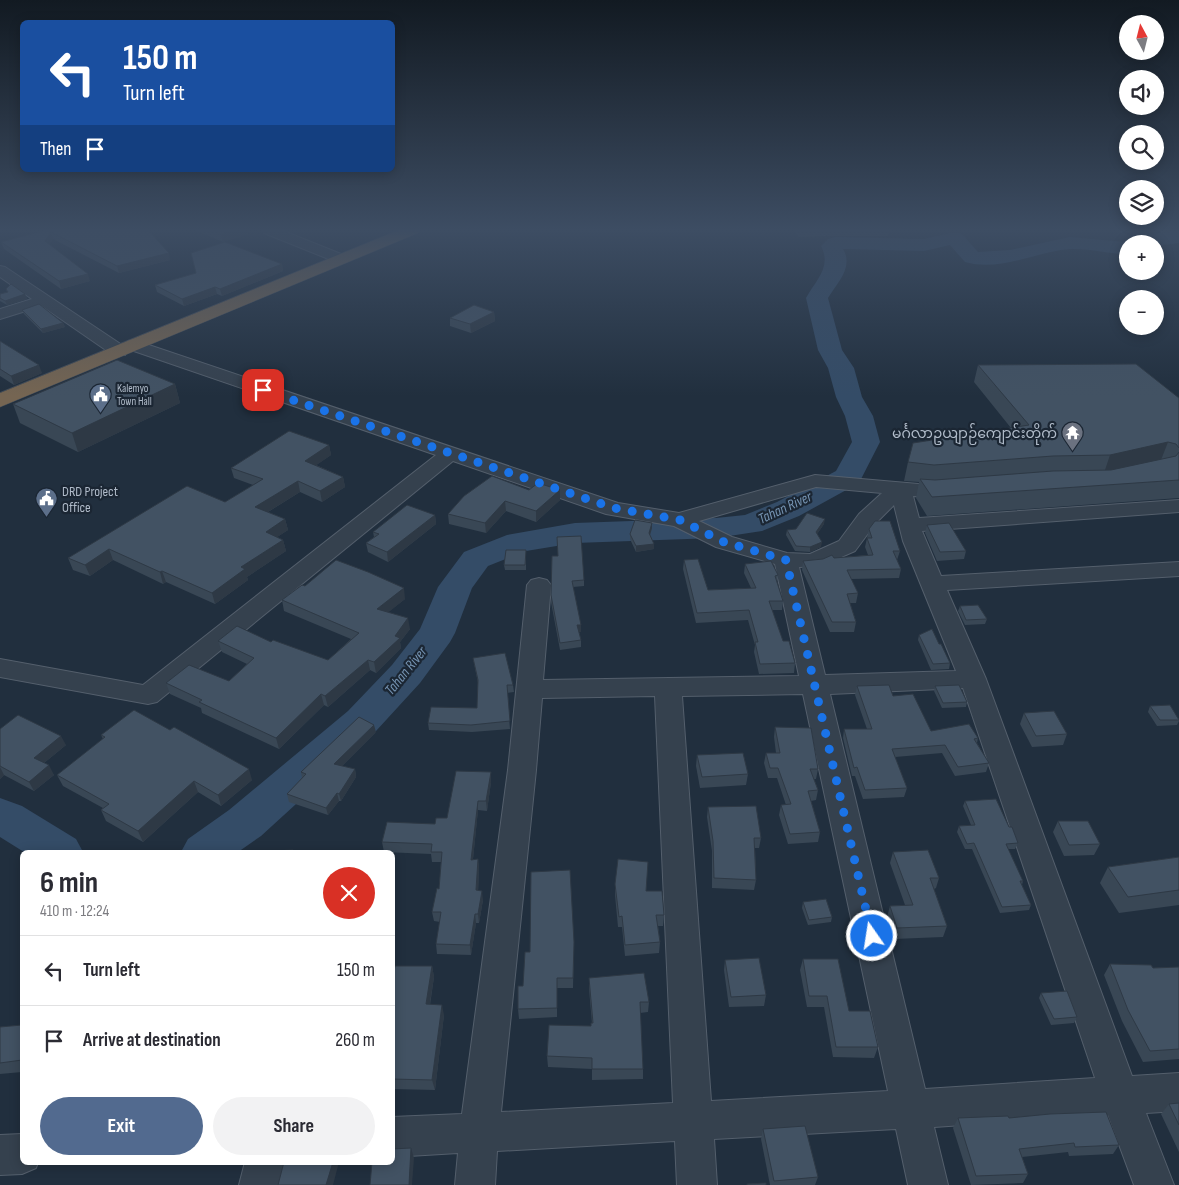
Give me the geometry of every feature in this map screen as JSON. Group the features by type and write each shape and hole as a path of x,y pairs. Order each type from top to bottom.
{"highway":[{"path":"0,401 278,285"}],"street":[{"path":"22,285 44,300 127,348 614,508 680,520 724,542 786,560 813,561 847,546 867,519 900,488"},
{"path":"0,314 44,300"},
{"path":"0,668 148,695 221,634 329,551 449,454"},
{"path":"680,520 815,482 930,491 969,488"},
{"path":"900,488 914,541 973,679 1120,1096 1154,1185"},
{"path":"909,525 1179,506"},
{"path":"786,560 928,1185"},
{"path":"932,584 1179,569"},
{"path":"475,1185 479,1132 521,780 539,585"},
{"path":"530,690 973,679"},
{"path":"668,687 697,1185"},
{"path":"395,1137 912,1109 1179,1092"},
{"path":"0,1155 20,1154"},
{"path":"259,1185 263,1165"}],"building":[{"path":"13,285 25,294 5,301 0,298 0,294 8,292 6,289"},
{"path":"156,285 229,285 220,289 215,287 182,299"},
{"path":"39,304 63,323 41,329 22,310"},
{"path":"474,305 494,312 470,324 450,318"},
{"path":"0,341 39,365 11,376 0,369"},
{"path":"117,360 175,384 72,433 13,404"},
{"path":"1136,364 1179,398 1179,448 1176,444 1168,442 1110,455 1053,456 934,465 908,462 913,443 1029,425 978,365"},
{"path":"289,431 329,445 305,461 343,477 320,491 298,481 255,507 285,519 266,532 283,540 241,567 245,569 212,593 109,549 85,565 68,558 187,486 225,502 263,479 231,468"},
{"path":"1179,452 1179,480 932,497 920,479 935,480 1053,471 1111,470 1176,456"},
{"path":"492,476 529,490 538,483 560,490 536,511 505,501 485,523 448,514 464,496"},
{"path":"407,505 435,515 387,552 366,543 379,534 373,532"},
{"path":"807,513 825,519 816,532 822,542 810,547 796,546 787,530 796,529"},
{"path":"635,520 652,523 649,533 654,544 636,546 630,534"},
{"path":"875,521 890,521 900,551 893,551 901,569 847,570 858,593 847,594 856,622 832,622 803,561 823,559 832,555 834,558 873,555 867,538 872,538 869,529"},
{"path":"949,523 966,551 940,552 927,525"},
{"path":"581,536 584,580 572,581 581,625 577,625 581,640 560,643 551,595 552,556 558,556 557,537"},
{"path":"506,550 526,550 525,565 504,565"},
{"path":"698,559 708,590 756,588 745,564 771,561 778,575 775,576 783,601 769,601 783,641 789,641 795,663 760,664 755,642 758,642 749,610 697,613 684,560"},
{"path":"336,560 404,588 377,609 408,618 395,636 400,638 374,662 368,660 325,696 321,694 276,738 199,702 202,700 166,683 189,665 229,681 254,658 218,641 237,626 271,642 273,640 328,660 359,633 282,600 302,585 305,586"},
{"path":"978,605 987,619 966,620 960,606"},
{"path":"932,629 950,663 933,664 919,635"},
{"path":"505,653 513,685 507,685 510,721 471,725 428,723 431,707 477,708 478,680 473,658"},
{"path":"889,685 893,696 913,694 931,731 969,724 978,738 974,739 989,763 958,767 945,745 892,749 907,788 865,790 857,767 854,768 844,729 872,729 857,686"},
{"path":"959,685 967,702 943,703 935,686"},
{"path":"1170,705 1179,720 1160,720 1150,706"},
{"path":"134,710 170,730 174,727 249,769 218,795 194,781 138,831 101,810 109,804 57,775 105,737 101,735"},
{"path":"1054,711 1067,734 1036,736 1024,713"},
{"path":"18,715 61,736 34,758 49,765 29,782 0,766 0,729"},
{"path":"359,717 374,725 334,764 355,769 339,794 337,793 326,808 287,794 306,774 301,772"},
{"path":"775,727 811,728 818,769 810,769 818,790 808,791 820,832 790,834 781,805 791,804 778,768 770,768 766,753 780,753"},
{"path":"743,753 748,774 702,777 697,755"},
{"path":"456,771 491,772 486,801 478,801 471,860 478,859 476,890 482,891 478,914 475,914 470,945 436,944 441,912 432,912 437,888 439,889 442,852 431,852 432,844 382,842 387,822 435,824 436,818 447,818"},
{"path":"996,799 1009,827 1012,827 1018,843 1006,844 1023,881 1020,881 1031,905 1002,907 974,843 967,844 959,826 975,825 965,801"},
{"path":"756,806 761,838 754,838 756,880 714,878 713,841 708,807"},
{"path":"1058,821 1088,821 1100,844 1069,845"},
{"path":"928,850 939,878 930,878 947,926 897,928 890,906 913,905 893,852"},
{"path":"1179,857 1179,890 1128,897 1108,867"},
{"path":"618,859 648,862 646,891 662,891 664,915 656,915 660,942 625,945 622,916 619,917 615,884"},
{"path":"570,870 574,942 573,978 557,978 557,1008 518,1009 518,986 523,986 525,952 530,952 531,872"},
{"path":"826,899 832,917 809,920 803,902"},
{"path":"759,958 766,995 731,997 725,960"},
{"path":"803,959 838,959 849,1011 870,1011 878,1047 836,1047 827,996 809,996"},
{"path":"1110,964 1151,965 1153,968 1179,967 1179,1049 1150,1051 1128,1010"},
{"path":"395,966 432,966 426,1004 442,1005 432,1080 395,1079"},
{"path":"644,973 649,1002 640,1002 643,1069 592,1069 592,1058 547,1056 549,1025 591,1026 591,1023 593,1023 589,978"},
{"path":"1067,991 1077,1017 1054,1019 1041,993"},
{"path":"20,1025 20,1060 0,1063 0,1027"},
{"path":"1179,1103 1179,1125 1169,1104"},
{"path":"1106,1112 1119,1145 1075,1147 1074,1143 1019,1149 1028,1174 976,1176 958,1118 1008,1116 1009,1118"},
{"path":"805,1126 818,1177 774,1181 763,1129"},
{"path":"411,1148 409,1185 370,1185 372,1165 395,1165 395,1149"},
{"path":"283,1165 332,1165 326,1185 278,1185"},
{"path":"766,1183 766,1185 747,1185 747,1184"}],"waterway":[{"name":"Tahan River","path":"207,850 245,823 362,721 406,674 437,633 455,587 476,559 519,542 575,533 716,528 751,524 788,509 848,477 866,442 859,416 849,397 841,368 830,350 817,298 825,285"},
{"name":"Tahan River","path":"0,816 57,850"}],"place":[{"name":"Kalemyo Town Hall","path":"101,413"},
{"name":"မင်္ဂလာဥယျာဉ်ကျောင်းတိုက်","path":"1073,452"},
{"name":"DRD Project Office","path":"46,518"}],"route":[{"path":"263,390 614,508 680,520 724,542 786,560 872,936"}]}
